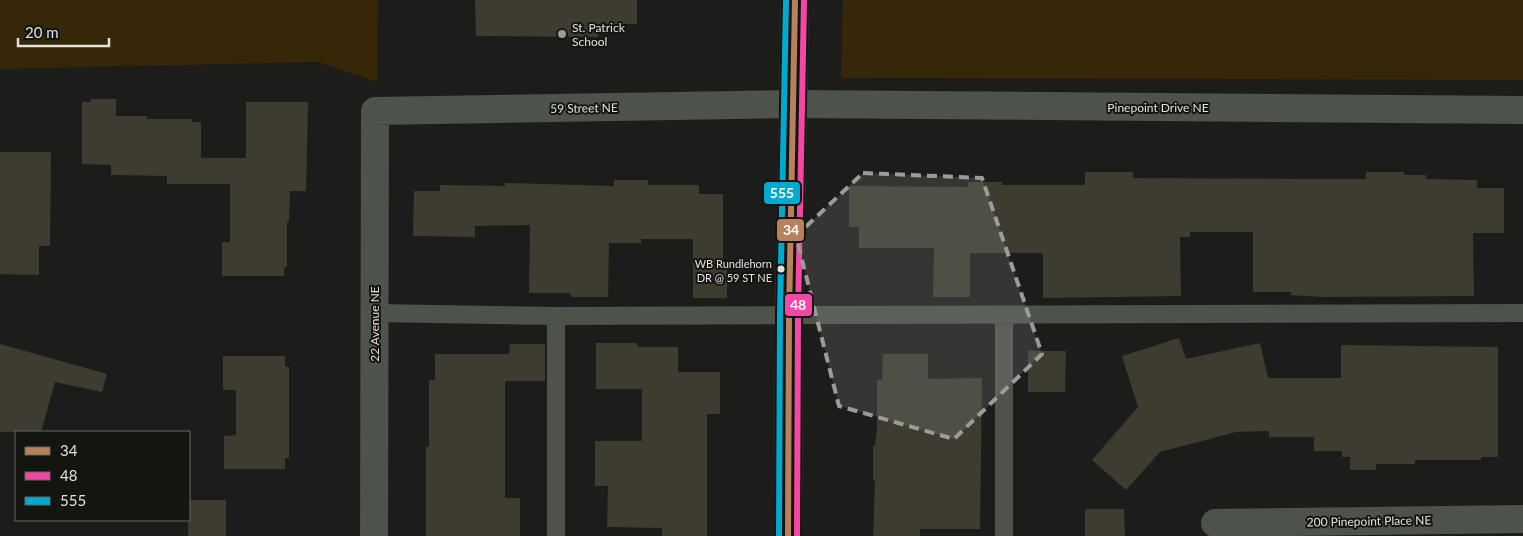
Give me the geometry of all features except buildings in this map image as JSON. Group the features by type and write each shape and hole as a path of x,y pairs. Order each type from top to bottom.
{"street":[{"path":"788,536 788,316 795,0"},
{"name":"Pinepoint Drive NE","path":"793,104 1523,110"},
{"name":"59 Street NE","path":"375,111 793,104"},
{"name":"22 Avenue NE","path":"374,536 375,111"},
{"name":"200 Pinepoint Place NE","path":"1215,523 1523,519"}],"lane":[{"path":"374,313 556,316 1004,316 1523,312"},
{"path":"556,316 556,536"},
{"path":"1004,316 1004,536"}],"highlighted area":[{"path":"863,173 982,178 1042,354 954,439 839,406 796,236"}],"shaded area":[{"path":"0,0 378,0 377,82 318,62 0,69"},
{"path":"843,0 1523,0 1523,80 841,78"}],"transit line":[{"name":"555","path":"779,536 780,316 786,0"},
{"name":"34","path":"788,536 789,316 795,0"},
{"name":"48","path":"797,536 798,316 804,0"}],"place":[{"name":"St. Patrick School","path":"562,34"},
{"name":"WB Rundlehorn DR @ 59 ST NE","path":"781,269"}]}
